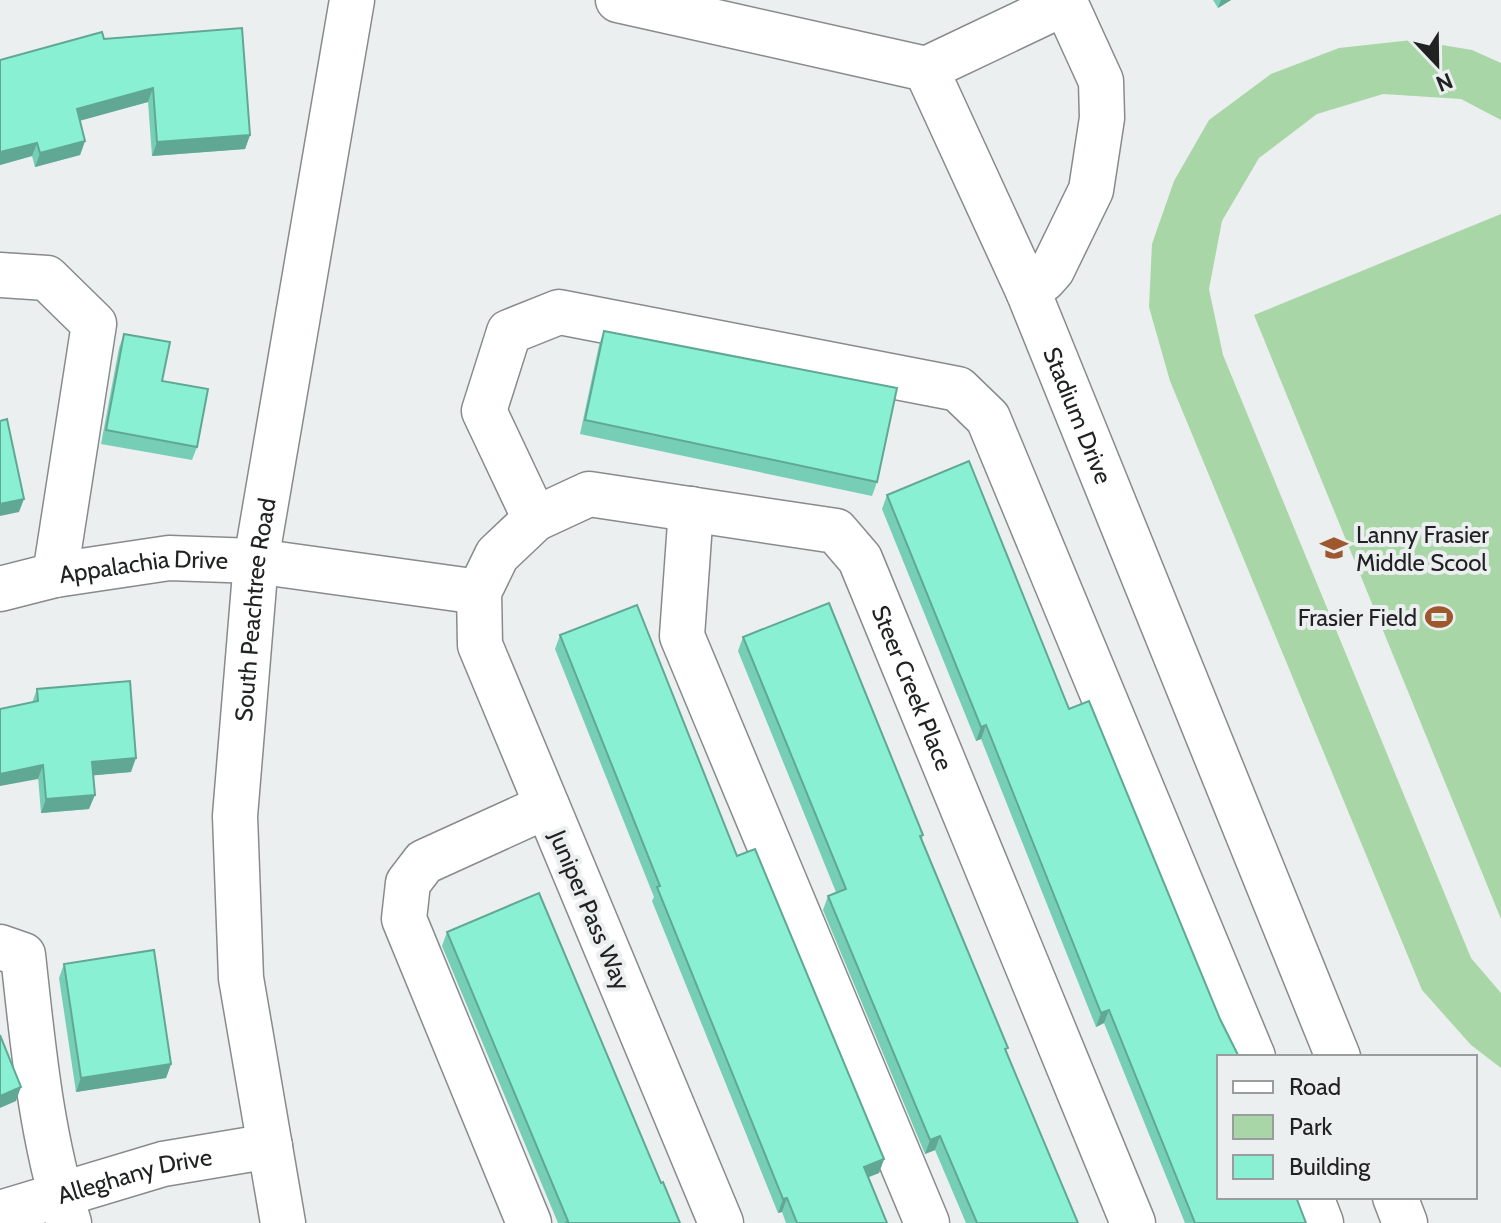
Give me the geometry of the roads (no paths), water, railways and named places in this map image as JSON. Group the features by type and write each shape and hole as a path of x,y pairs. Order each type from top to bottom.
{"street":[{"name":"South Peachtree Road","path":"296,1223 277,1184 241,978 235,816 256,561 352,0"},
{"path":"618,0 701,9 926,69 1064,2 1101,81 1102,118 1091,190 1052,270 1028,291"},
{"name":"Stadium Drive","path":"926,69 1028,291 1337,1055"},
{"path":"0,275 47,278 94,324 55,575"},
{"path":"535,519 484,411 509,332 559,312 958,389 988,418 1252,1055"},
{"name":"Steer Creek Place","path":"479,592 497,555 535,519 589,494 836,531 860,559 1133,1223"},
{"path":"691,509 682,636 927,1223"},
{"name":"Appalachia Drive","path":"0,589 55,575 169,558 256,561 479,592"},
{"name":"Juniper Pass Way","path":"479,592 480,645 721,1223"},
{"path":"529,1223 404,919 408,883 424,862 547,806"},
{"path":"0,947 23,955 40,1102 65,1209"},
{"name":"Alleghany Drive","path":"0,1213 65,1209 163,1164 277,1184"},
{"path":"1312,1199 1321,1223"},
{"path":"1396,1199 1405,1223"}],"place":[{"name":"Lanny Frasier Middle Scool","path":"1334,548"},
{"name":"Frasier Field","path":"1439,617"}]}
